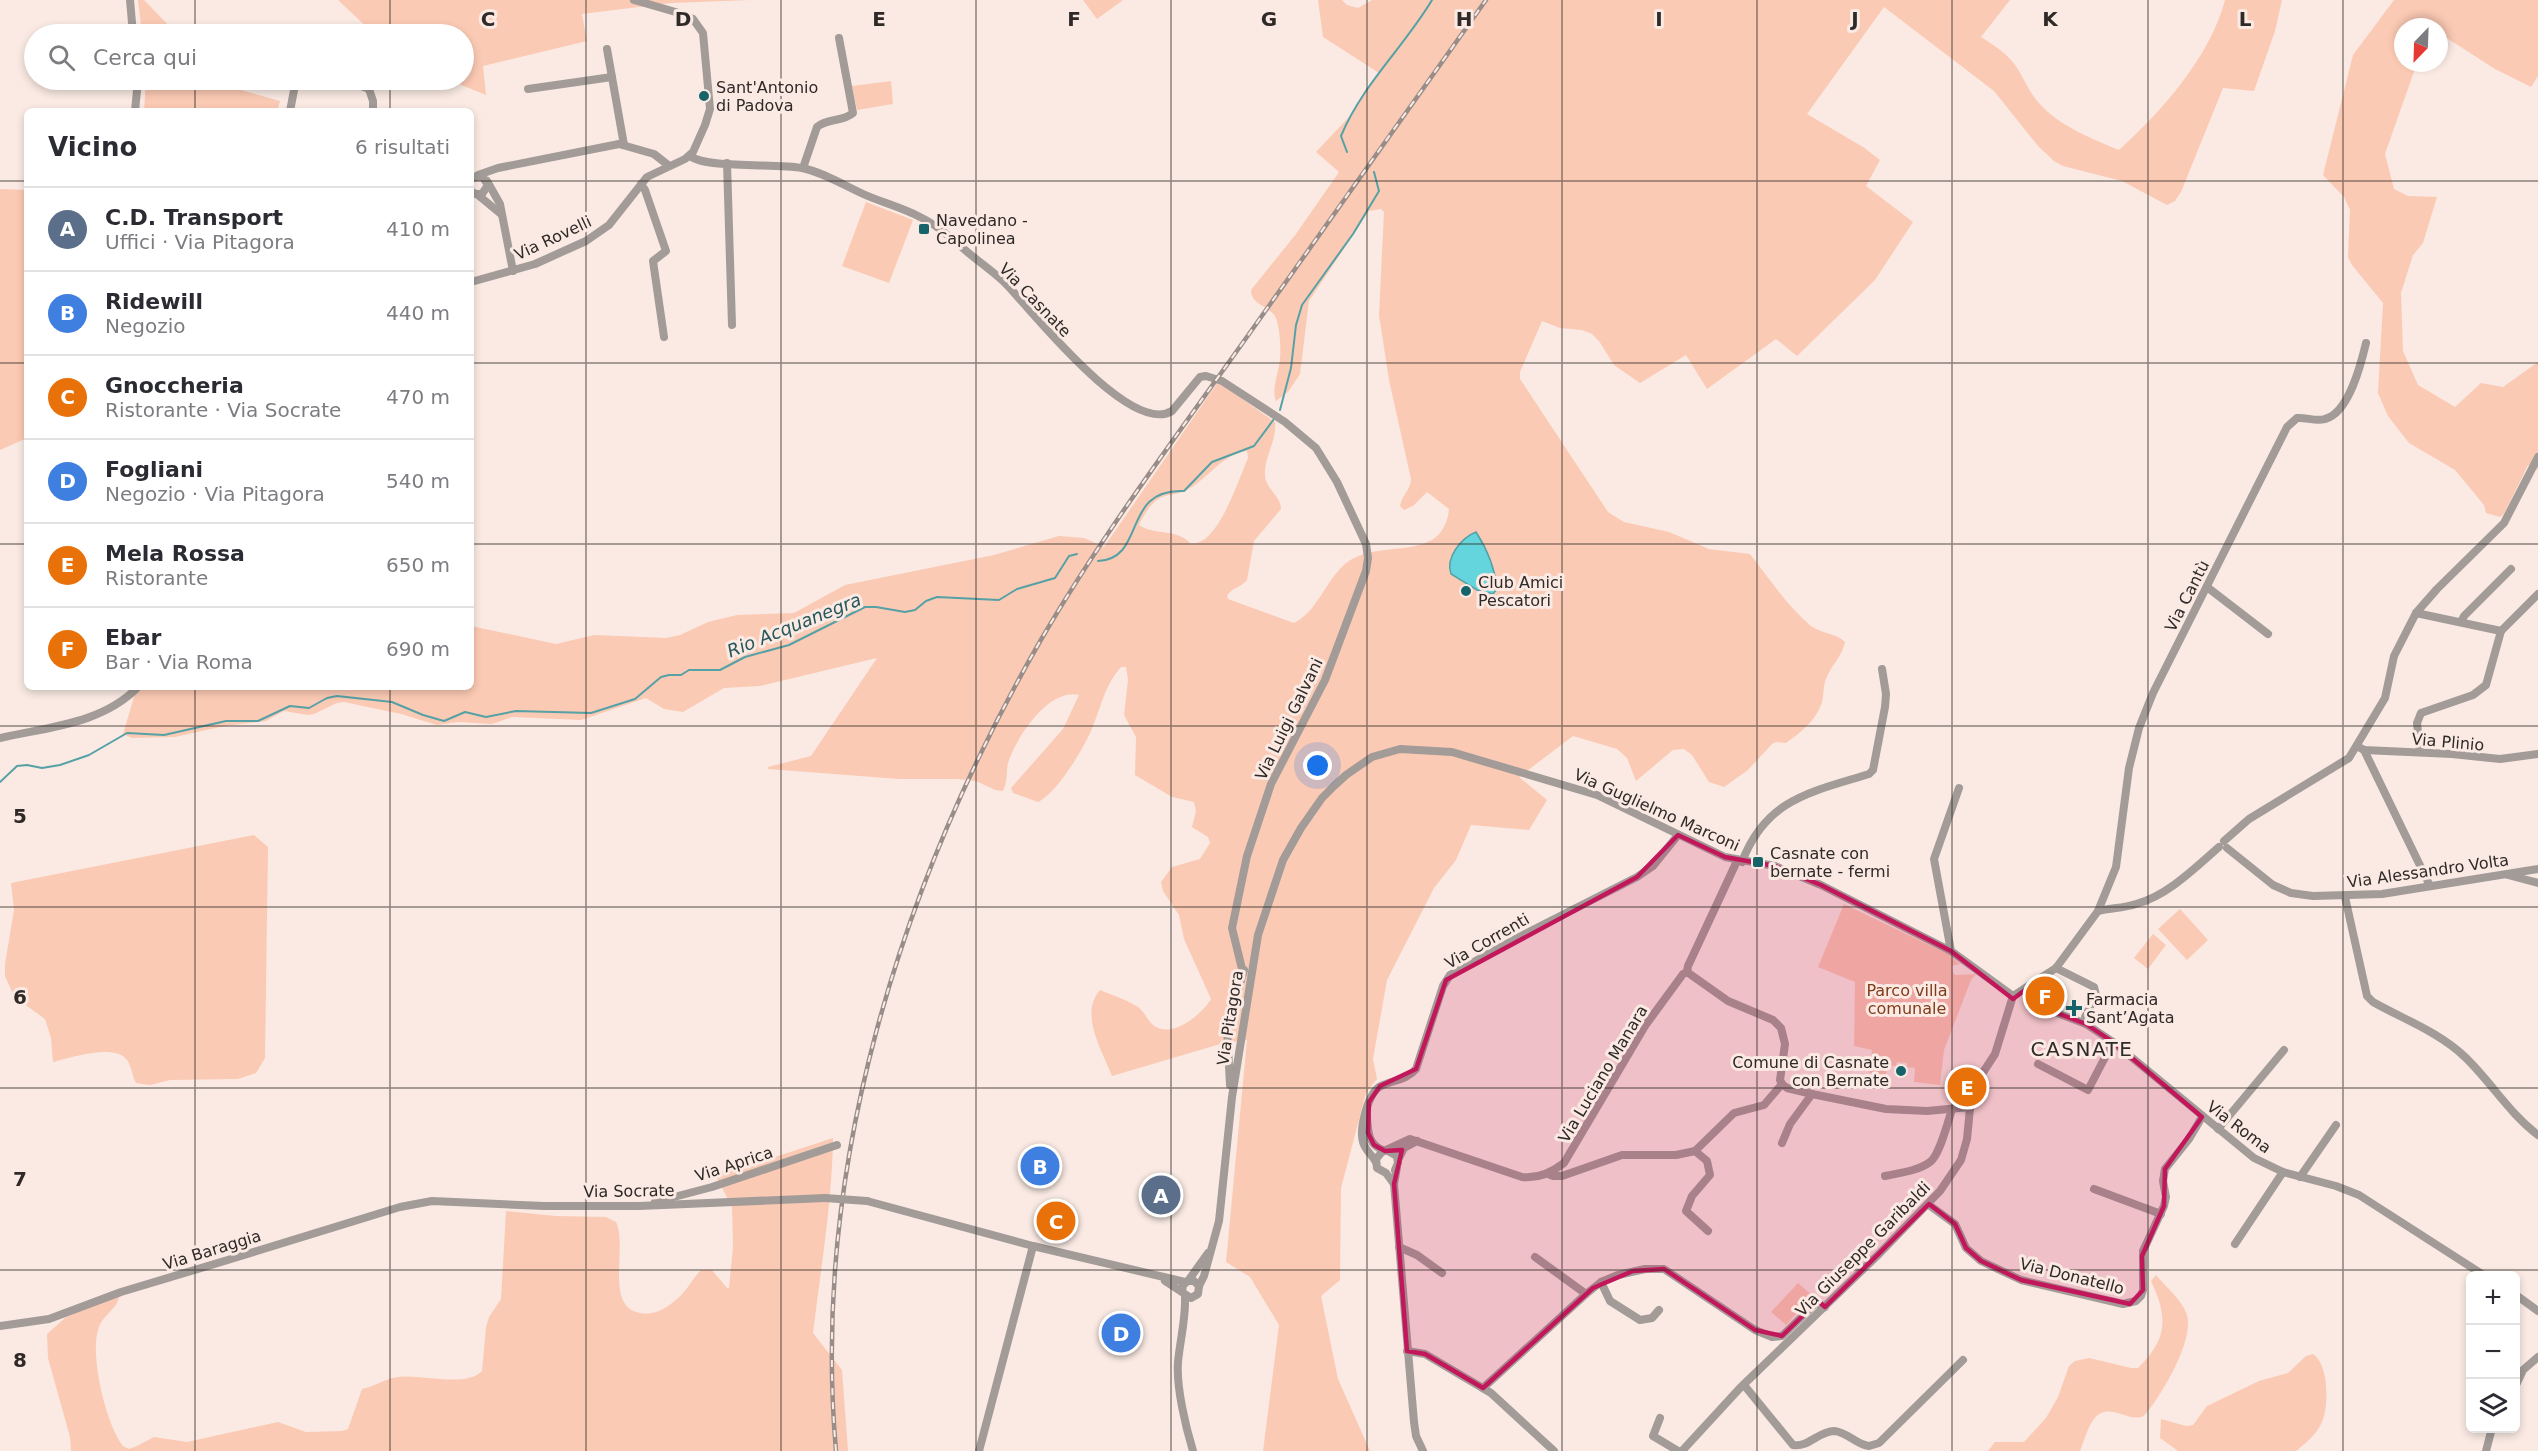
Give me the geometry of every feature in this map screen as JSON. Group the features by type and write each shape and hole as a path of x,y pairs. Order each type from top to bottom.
{"street":[{"path":"130,0 132,24"},
{"path":"634,0 693,19 703,33 710,109 690,156"},
{"path":"803,168 817,127 822,123 848,118 853,113 839,38"},
{"path":"608,49 624,144"},
{"path":"528,89 612,77"},
{"path":"135,108 137,90"},
{"path":"291,108 294,90"},
{"path":"369,90 373,108"},
{"path":"474,177 498,168 624,144 654,154 668,165"},
{"name":"Via Casnate","path":"690,156 694,159 727,163 803,168 886,205 919,216 938,228 1007,285 1066,352 1105,388 1150,414 1165,415 1172,411 1200,377 1213,377 1269,411"},
{"name":"Via Rovelli","path":"474,281 513,271 554,256 599,233 618,215 646,177 690,156"},
{"path":"727,163 732,325"},
{"path":"474,177 487,181 500,204 513,271"},
{"path":"475,193 487,189 487,181"},
{"path":"641,184 666,251 653,261 664,338"},
{"path":"475,193 502,215"},
{"name":"Via Cantù","path":"2025,990 2056,968 2098,911 2116,867 2129,768 2139,728 2153,693 2287,427 2297,418 2320,420 2336,412 2357,377 2366,343"},
{"name":"Via Luigi Galvani","path":"1243,974 1232,928 1247,856 1271,784 1325,680 1366,571 1368,558 1366,544 1337,482 1316,448 1269,411"},
{"path":"2098,911 2126,907 2163,892 2223,846 2249,819 2339,765 2361,748 2385,698 2394,656 2416,613 2504,523 2538,457"},
{"path":"2461,622 2464,616 2511,569"},
{"path":"2207,586 2268,634"},
{"path":"2420,752 2417,723 2421,713 2473,695 2486,685 2500,631 2538,594"},
{"path":"2416,613 2500,631"},
{"name":"Via Luciano Manara","path":"1548,1174 1564,1163 1570,1155 1645,1026 1683,974 1687,972 1739,861 1752,840 1780,808 1808,793 1869,774 1873,770 1885,707 1886,694 1881,669"},
{"path":"0,738 94,716 118,705 135,690"},
{"name":"Via Guglielmo Marconi","path":"1255,950 1283,860 1301,828 1322,798 1346,775 1372,757 1400,748 1434,749 1517,770 1597,795 1739,861 1775,866 1797,874 1951,951 2013,996"},
{"path":"2361,748 2430,886"},
{"name":"Via Plinio","path":"2361,748 2500,759 2538,754"},
{"path":"1951,951 1934,859 1959,788"},
{"name":"Via Correnti","path":"1376,1162 1362,1140 1364,1121 1374,1090 1410,1075 1416,1069 1443,986 1450,975 1521,936 1637,878 1653,866 1677,834"},
{"name":"Via Alessandro Volta","path":"2223,846 2273,885 2313,896 2345,897 2382,894 2538,869"},
{"path":"2506,874 2538,883"},
{"path":"2345,897 2367,996 2373,1002 2443,1039 2456,1049 2512,1112 2538,1135"},
{"name":"Via Pitagora","path":"1232,1097 1227,1035 1229,1019 1243,974 1255,950"},
{"name":"Via Pitagora","path":"1212,1247 1187,1281 1187,1296 1198,1294 1199,1286 1204,1276 1212,1247 1219,1221 1232,1097 1255,950"},
{"path":"2056,968 2094,987 2096,995 2086,1011 2086,1024"},
{"path":"1687,972 1728,1001 1773,1020 1781,1028 1785,1044 1780,1080 1787,1088 1886,1109 1952,1110 1970,1107"},
{"path":"2013,996 2025,990"},
{"name":"Via Roma","path":"2025,990 2034,1000 2052,1011 2086,1024 2113,1042 2254,1158 2283,1172 2336,1185 2359,1195 2479,1271"},
{"name":"Via Giuseppe Garibaldi","path":"1680,1451 1744,1385 1929,1205 1961,1160 1967,1139 1971,1098 1982,1074 1995,1054 2013,996"},
{"path":"1229,1019 1234,1018 1242,1023"},
{"path":"1227,1035 1231,1040 1241,1036"},
{"path":"2038,1064 2088,1090 2113,1042"},
{"path":"2218,1129 2284,1050"},
{"path":"1394,1184 1386,1173 1380,1170 1376,1162 1377,1156 1410,1139 1530,1178 1548,1174 1562,1176 1622,1155 1676,1155 1695,1151 1734,1113 1764,1105 1782,1084"},
{"path":"1782,1143 1790,1124 1812,1094"},
{"path":"1885,1176 1915,1169 1931,1162 1952,1110"},
{"path":"1367,1113 1370,1140 1374,1145 1394,1153 1398,1163 1394,1184 1407,1351 1419,1450"},
{"path":"2094,1189 2161,1214 2166,1197 2163,1181 2165,1169 2190,1139 2202,1117"},
{"path":"2300,1177 2336,1125"},
{"path":"1386,1173 1393,1172 1404,1148 1417,1141"},
{"name":"Via Aprica","path":"639,1206 712,1187 837,1145"},
{"path":"1695,1151 1707,1161 1710,1175 1692,1196 1686,1211 1708,1231"},
{"path":"2235,1244 2283,1172"},
{"name":"Via Socrate","path":"432,1201 544,1206 639,1206 825,1198 867,1201 1033,1246"},
{"name":"Via Baraggia","path":"0,1326 48,1319 121,1292 400,1207 432,1201"},
{"name":"Via Donatello","path":"1929,1205 1955,1224 1966,1248 1981,1262 2021,1280 2123,1304 2136,1301 2143,1290 2142,1256 2161,1214"},
{"path":"979,1451 1033,1246 1162,1278 1194,1281 1199,1286"},
{"path":"1399,1247 1417,1255 1442,1273"},
{"path":"1535,1257 1586,1294"},
{"path":"1484,1388 1601,1282 1633,1270 1664,1269 1755,1330 1772,1337 1782,1336 1816,1303 1825,1306"},
{"path":"1162,1278 1187,1296 1178,1365 1186,1428 1193,1451"},
{"path":"1601,1282 1610,1300 1640,1320 1652,1318 1659,1310"},
{"path":"2520,1298 2536,1309"},
{"path":"1407,1351 1425,1354 1484,1388 1508,1407 1554,1451"},
{"path":"2519,1379 2523,1370 2538,1357"},
{"path":"1744,1385 1793,1445 1800,1446 1834,1431 1869,1446 1879,1443 1963,1360"},
{"path":"1660,1418 1653,1436 1680,1451"},
{"path":"2486,1451 2491,1433"}],"highlighted area":[{"path":"1678,835 1725,857 1775,866 1821,885 1951,951 2013,999 2025,990 2052,1011 2086,1024 2113,1042 2202,1117 2165,1169 2164,1206 2142,1256 2143,1290 2130,1304 2021,1280 1981,1261 1966,1248 1955,1224 1929,1204 1825,1307 1818,1301 1782,1336 1755,1330 1664,1269 1633,1271 1593,1288 1483,1388 1425,1354 1407,1351 1394,1184 1402,1150 1385,1151 1374,1145 1368,1133 1369,1102 1380,1086 1416,1069 1446,980 1637,877"}],"green space":[{"path":"138,0 144,0 167,24 141,24"},
{"path":"338,0 750,0 671,3 582,14 587,41 483,66 486,95 474,90 474,24 363,24"},
{"path":"1083,0 1123,0 1097,19"},
{"path":"1318,0 1342,0 1347,5 1358,8 1372,0 2010,0 1981,37 2011,60 2035,98 2047,111 2076,131 2119,150 2152,118 2183,82 2208,42 2225,0 2282,0 2275,31 2254,91 2223,88 2181,192 2175,201 2167,205 2122,181 2063,166 2054,161 2038,146 1994,91 1884,7 1807,114 1863,147 1880,160 1866,186 1913,222 1875,280 1797,356 1776,339 1707,389 1686,355 1640,383 1614,365 1592,334 1582,330 1560,328 1542,321 1520,372 1520,379 1608,512 1624,522 1669,532 1709,549 1750,554 1802,618 1815,629 1845,642 1826,679 1822,702 1812,720 1786,743 1772,744 1748,770 1724,787 1709,782 1692,755 1684,749 1673,750 1636,781 1627,758 1617,749 1573,736 1519,777 1547,800 1529,830 1471,825 1456,860 1434,888 1387,980 1373,1059 1377,1079 1366,1093 1341,1188 1340,1280 1321,1296 1338,1379 1370,1451 1263,1451 1279,1325 1250,1277 1226,1262 1247,1040 1217,1045 1112,1076 1094,1032 1092,1010 1094,1000 1100,990 1138,1007 1153,1025 1161,1029 1169,1029 1186,1023 1194,1018 1211,999 1184,939 1179,915 1163,891 1161,882 1172,867 1200,859 1210,843 1208,837 1192,827 1196,811 1194,802 1172,797 1135,775 1136,737 1124,715 1128,680 1126,667 1121,667 1111,681 1089,735 1070,768 1062,780 1038,802 1013,793 1011,788 1063,729 1079,695 1067,695 1056,699 1035,717 1012,753 1003,791 995,790 976,781 957,779 899,779 768,769 768,767 811,756 877,658 760,686 724,688 683,712 664,709 646,698 581,720 512,717 492,724 458,722 437,725 401,714 344,702 314,714 284,711 266,721 224,726 175,737 132,738 123,734 138,690 474,690 474,627 556,644 594,635 666,638 680,635 708,622 737,615 794,613 845,585 994,555 1059,536 1084,538 1104,547 1218,382 1275,422 1265,475 1281,509 1254,541 1247,580 1227,596 1228,599 1294,623 1309,611 1332,578 1345,564 1359,556 1422,544 1435,538 1444,527 1449,509 1427,492 1413,506 1404,510 1400,506 1411,479 1389,380 1379,315 1384,212 1381,209 1369,211 1309,301 1300,374 1288,392 1276,401 1275,386 1280,354 1277,321 1271,312 1254,300 1251,290 1296,234 1339,172 1316,152 1350,116 1379,73 1323,37","holes":["1247,451 1248,458 1218,524 1200,542 1190,543 1178,535 1139,525 1152,504 1158,499 1185,491 1201,481 1222,462"]},
{"path":"2394,0 2538,0 2538,76 2531,87 2495,69 2448,39 2448,18 2394,18 2394,72 2414,72 2385,154 2394,189 2408,196 2437,197 2423,243 2413,255 2401,293 2403,351 2418,385 2455,407 2481,383 2503,387 2538,362 2538,470 2528,465 2504,514 2500,517 2486,513 2484,505 2455,470 2409,443 2388,416 2378,393 2383,303 2348,257 2350,210 2344,197 2323,175 2353,55"},
{"path":"891,81 893,104 857,110 852,86"},
{"path":"145,90 241,90 280,101 278,108 144,108"},
{"path":"0,189 24,190 24,439 0,450"},
{"path":"866,202 913,220 889,283 842,266"},
{"path":"254,835 268,847 265,1058 256,1073 238,1079 170,1080 150,1085 136,1083 127,1060 113,1053 92,1053 53,1062 51,1038 45,1019 13,994 5,976 14,910 11,883"},
{"name":"Parco villa comunale","path":"1844,904 1948,954 1960,964 1952,966 1955,975 1976,974 1971,980 1944,1050 1940,1085 1914,1082 1915,1068 1907,1067 1907,1063 1897,1062 1896,1066 1887,1065 1886,1075 1869,1073 1872,1050 1854,1046 1855,982 1818,967"},
{"path":"2180,909 2208,940 2187,960 2158,929"},
{"path":"2153,934 2166,945 2148,969 2134,958"},
{"path":"833,1138 828,1211 813,1333 842,1370 848,1451 71,1451 70,1437 48,1358 47,1334 65,1318 120,1291 117,1303 100,1324 96,1342 96,1357 106,1407 111,1423 123,1446 129,1449 154,1437 187,1442 278,1422 306,1432 342,1431 348,1429 362,1389 398,1377 454,1380 475,1376 482,1371 486,1327 489,1317 501,1299 506,1211 556,1216 606,1217 616,1222 619,1233 619,1274 623,1300 629,1308 640,1313 655,1312 681,1296 701,1270 712,1270 729,1288 733,1247 732,1207 714,1173 744,1167"},
{"path":"2156,1275 2182,1304 2187,1315 2188,1326 2181,1354 2159,1396 2144,1416 2133,1417 2111,1412 2098,1415 2089,1427 2080,1451 1988,1451 1995,1442 2024,1442 2046,1418 2058,1397 2069,1366 2075,1361 2089,1358 2138,1368 2155,1347 2162,1327 2160,1306 2151,1281"},
{"path":"1798,1283 1813,1296 1786,1325 1771,1312"},
{"path":"2313,1354 2318,1359 2325,1376 2326,1406 2322,1422 2317,1430 2296,1451 2178,1451 2160,1438 2161,1419 2186,1426 2193,1425 2207,1406 2259,1381 2288,1373 2306,1356"}],"water":[{"path":"1476,532 1492,566 1497,589 1493,594 1477,590 1451,574 1452,555 1465,539"}],"waterway":[{"name":"Rio Acquanegra","path":"1347,152 1341,136 1350,117 1432,0"},
{"name":"Rio Acquanegra","path":"1280,410 1291,368 1296,325 1302,305 1353,234 1379,191 1374,172"},
{"name":"Rio Acquanegra","path":"1098,561 1113,557 1123,549 1142,511 1151,500 1164,493 1184,491 1212,462 1254,446 1274,419"},
{"name":"Rio Acquanegra","path":"0,782 17,766 42,768 60,765 89,755 127,733 164,735 226,721 258,721 290,706 309,708 327,698 337,696 392,702 444,721 465,712 486,717 516,711 591,713 635,699 661,677 681,675 689,670 720,670 745,657 789,645 865,607 905,612 915,610 926,601 937,597 999,600 1017,589 1055,578 1069,556 1077,554"}],"railway":[{"path":"836,1451 832,1345 838,1239 853,1134 877,1030 908,928 947,828 992,731 1042,638 1091,560 1169,446 1486,0"}],"place":[{"name":"Sant'Antonio di Padova","path":"704,96"},
{"name":"Navedano - Capolinea","path":"924,229"},
{"name":"Club Amici Pescatori","path":"1466,591"},
{"name":"Casnate con bernate - fermi","path":"1758,862"},
{"name":"Ebar","path":"2045,996"},
{"name":"Farmacia Sant’Agata","path":"2074,1008"},
{"name":"Comune di Casnate con Bernate","path":"1901,1071"},
{"name":"Mela Rossa","path":"1967,1087"},
{"name":"Ridewill","path":"1040,1166"},
{"name":"C.D. Transport","path":"1161,1195"},
{"name":"Gnoccheria","path":"1056,1221"},
{"name":"Fogliani","path":"1121,1333"}],"district":[{"name":"CASNATE","path":"2082,1049"}]}
